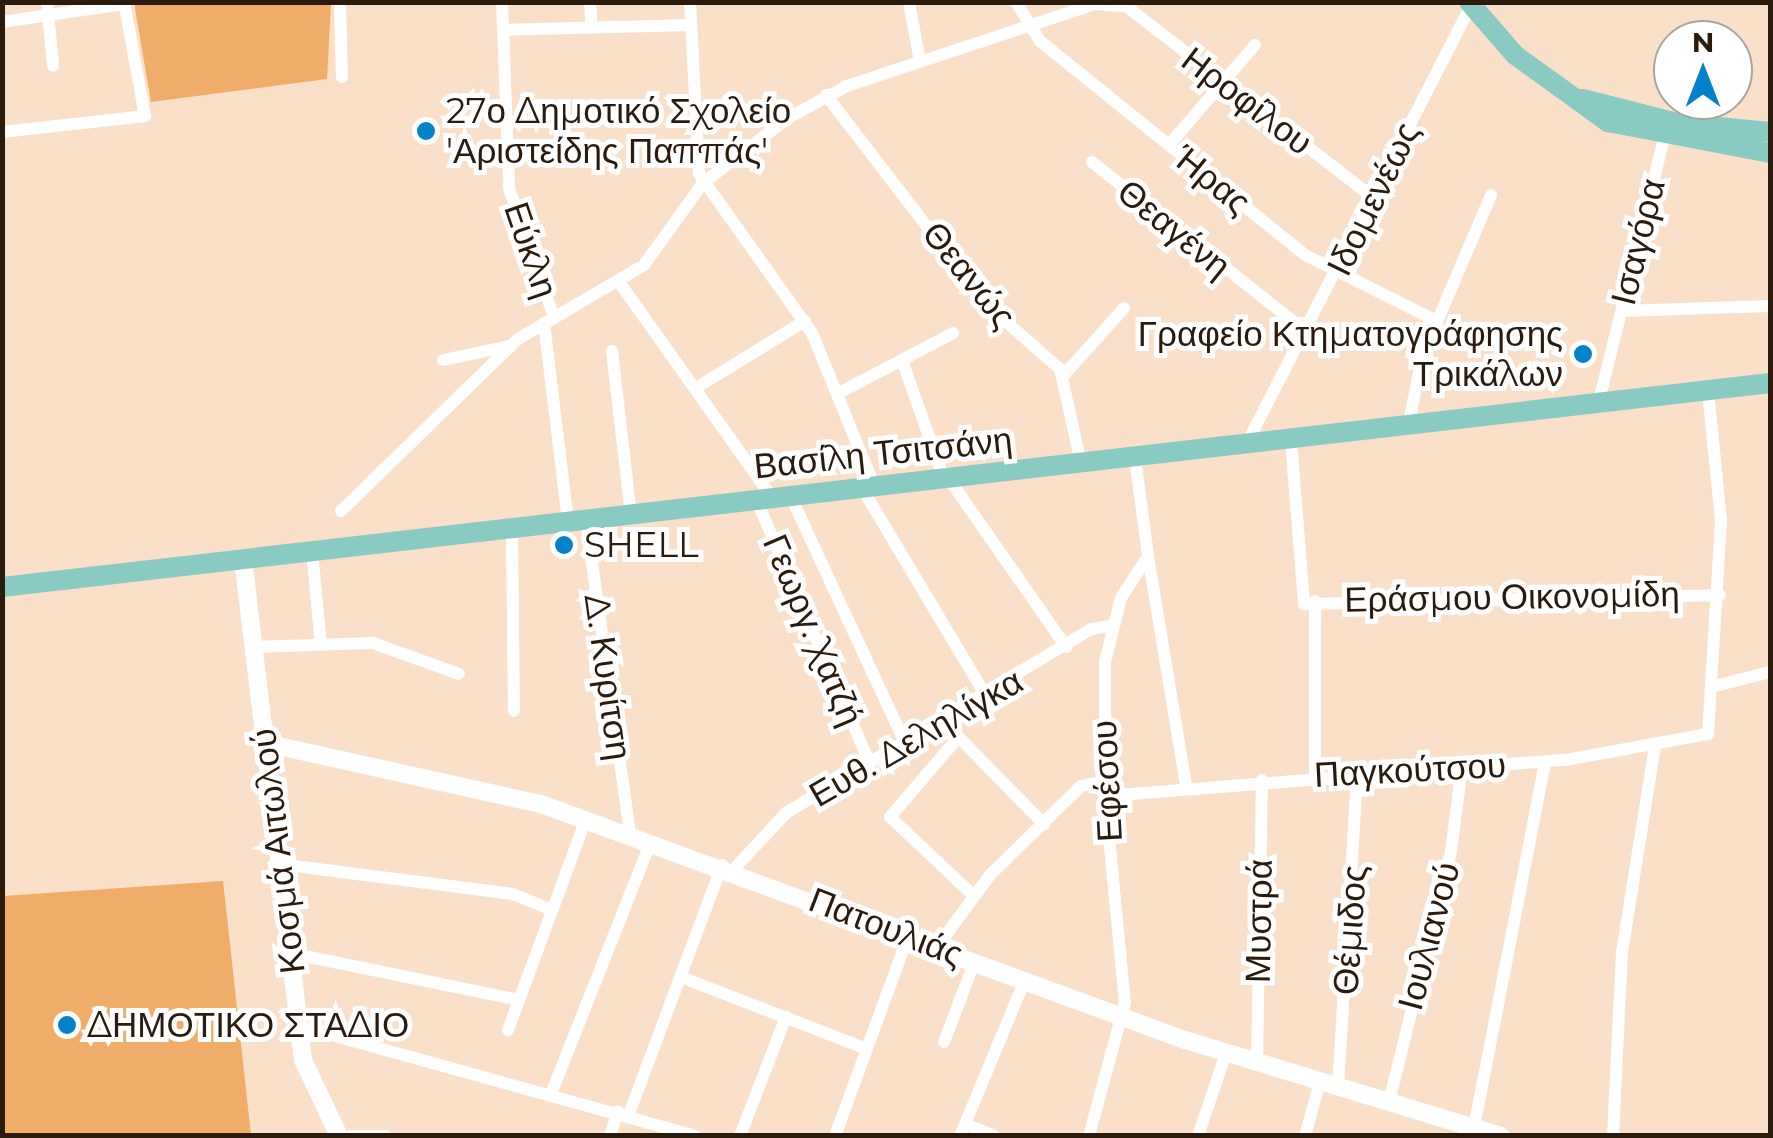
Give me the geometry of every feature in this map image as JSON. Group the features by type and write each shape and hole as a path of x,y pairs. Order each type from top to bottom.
{"main road":[{"path":"1470,4 1515,55 1608,122 1664,138 1770,153"},
{"path":"1577,97 1677,123 1770,132"},
{"path":"1716,390 1770,373"},
{"name":"Βασίλη Τσιτσάνη","path":"2,587 1408,428 1770,383"}],"street":[{"path":"48,2 54,66"},
{"path":"340,2 342,77"},
{"name":"Εύκλη","path":"502,2 510,188 549,320 577,521"},
{"path":"590,2 592,28"},
{"path":"690,2 702,183 805,321 838,394 868,487 986,696"},
{"path":"910,2 920,62"},
{"name":"Ήρας","path":"1016,2 1027,28 1169,145 1337,275 1437,321"},
{"path":"2,22 49,18 124,3 146,116 2,132"},
{"path":"341,512 510,346 619,282 662,247 702,183 826,96 1027,28 1119,3"},
{"name":"Ηροφίλου","path":"1119,3 1376,199"},
{"name":"Ιδομενέως","path":"1246,445 1376,199 1470,4"},
{"path":"503,30 690,25"},
{"path":"1169,145 1255,45"},
{"name":"Θεανώς","path":"826,96 988,306 1064,375"},
{"name":"Ισαγόρα","path":"1598,404 1664,138"},
{"name":"Θεαγένη","path":"1092,162 1305,331"},
{"path":"1408,428 1437,321 1491,195"},
{"path":"619,282 773,497 904,741"},
{"path":"1622,311 1770,306"},
{"path":"1081,463 1064,375 1124,308"},
{"path":"696,388 805,321"},
{"path":"838,394 953,334"},
{"path":"443,360 510,346"},
{"path":"612,352 631,514"},
{"path":"902,360 946,479 1066,648"},
{"path":"1716,390 1720,595 1715,686 1770,672"},
{"path":"1291,440 1310,603 1314,775"},
{"path":"1134,458 1186,786"},
{"name":"Γεωργ. Χατζή","path":"773,497 870,761"},
{"name":"Δ. Κυρίτση","path":"577,521 630,835"},
{"path":"512,528 514,711"},
{"path":"312,551 321,644"},
{"name":"Εφέσου","path":"1124,1017 1104,780 1111,626 1132,572 1148,556"},
{"name":"Κοσμά Αιτωλού","path":"243,559 307,1076 339,1136"},
{"name":"Εράσμου Οικονομίδη","path":"1310,603 1720,595"},
{"name":"Ευθ. Δεληλίγκα","path":"610,1136 624,1113 728,867 769,825 904,741 1111,626"},
{"path":"254,647 321,644 396,648 459,674"},
{"name":"Παγκούτσου","path":"1105,796 1314,775 1545,762 1655,745 1712,730 1715,686"},
{"path":"942,720 956,740 1044,824"},
{"path":"956,740 890,816 973,895"},
{"name":"Πατουλιάς","path":"265,743 586,819 728,867 1226,1053 1501,1136"},
{"path":"1612,1136 1622,952 1655,745"},
{"path":"1474,1128 1545,762"},
{"name":"Ιουλιανού","path":"1388,1102 1451,851 1462,768"},
{"name":"Θέμιδος","path":"1305,1136 1329,1084 1357,772"},
{"path":"937,947 973,895 1081,786 1104,780"},
{"name":"Μυστρά","path":"1256,1062 1262,780"},
{"path":"508,1030 586,819"},
{"path":"552,1094 651,842"},
{"path":"279,864 513,894 552,910"},
{"path":"835,1136 908,936"},
{"path":"290,952 519,1000"},
{"path":"944,1042 975,961"},
{"path":"680,977 867,1049"},
{"path":"994,1136 963,1130 1025,980"},
{"path":"1089,1136 1124,1017"},
{"path":"740,1136 786,1018"},
{"path":"300,1026 624,1113 694,1136"},
{"path":"1198,1136 1226,1053"},
{"path":"350,1136 385,1136"}],"shaded area":[{"path":"134,3 331,3 327,79 151,102"},
{"path":"223,881 251,1135 3,1135 3,896"}],"place":[{"name":"27ο Δημοτικό Σχολείο 'Αριστείδης Παππάς'","path":"426,131"},
{"name":"Γραφείο Κτηματογράφησης Τρικάλων","path":"1583,354"},
{"name":"SHELL","path":"564,545"},
{"name":"ΔΗΜΟΤΙΚΟ ΣΤΑΔΙΟ","path":"67,1025"}]}
